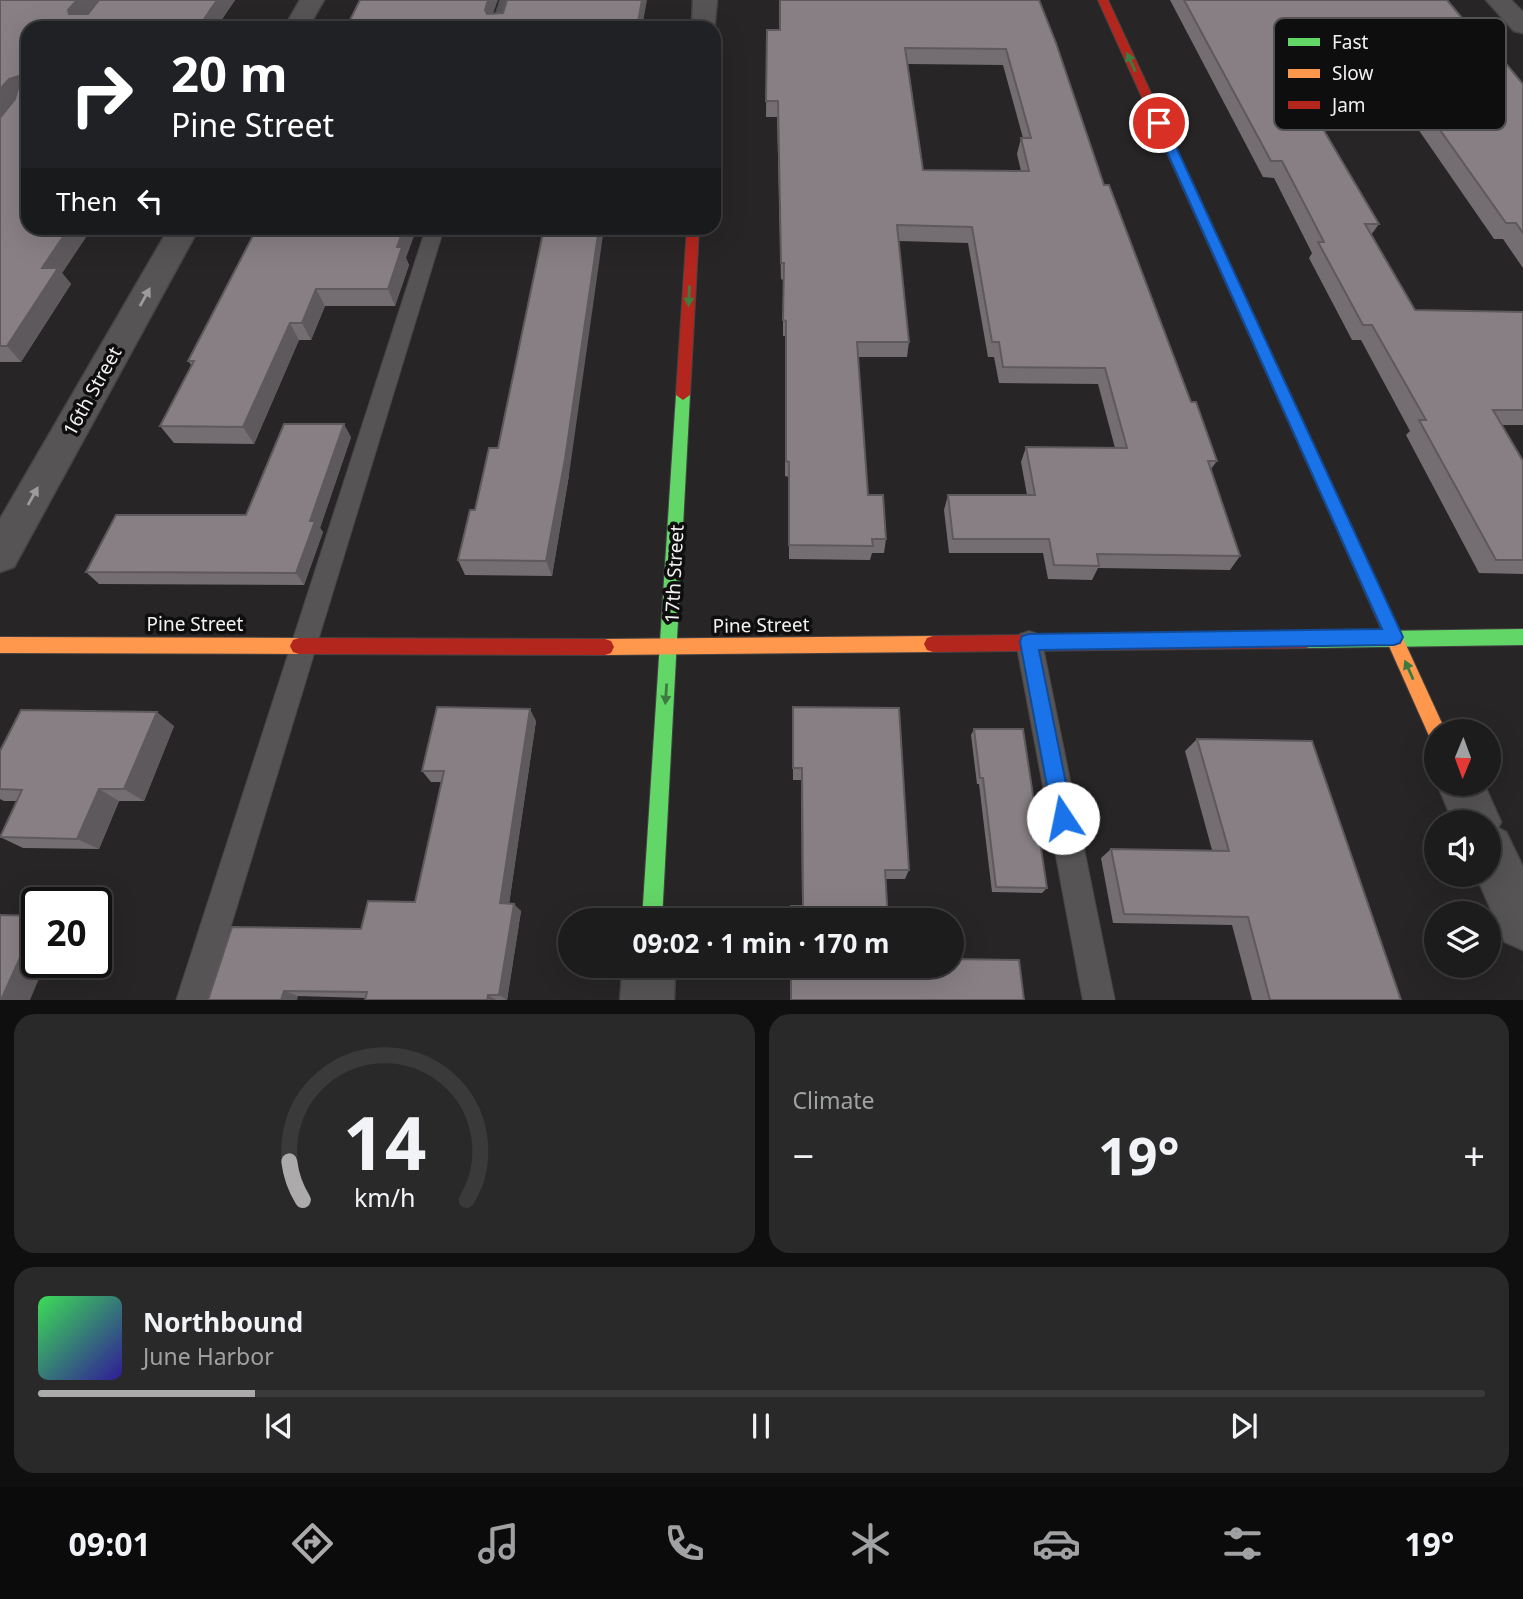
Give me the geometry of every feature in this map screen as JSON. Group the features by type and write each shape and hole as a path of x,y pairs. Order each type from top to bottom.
{"street":[{"path":"300,21 312,0"},
{"path":"704,21 705,0"},
{"path":"1103,0 1431,719"},
{"path":"1498,0 1523,26"},
{"name":"16th Street","path":"0,555 180,235"},
{"name":"17th Street","path":"653,908 693,235"},
{"name":"Pine Street","path":"0,645 670,647 1523,637"},
{"path":"1501,875 1523,924"},
{"path":"647,1000 648,978"}],"lane":[{"path":"500,21 507,0"},
{"path":"192,1000 433,235"},
{"path":"1029,642 1099,1000"}],"building":[{"path":"0,0 77,0 68,10 69,14 88,14 99,0 217,0 203,21 21,21 21,235 64,235 42,268 58,268 7,346 0,346 0,118 15,99 19,85 18,76 9,79 0,89"},
{"path":"360,0 488,0 485,10 487,14 503,13 507,0 642,0 638,21 350,21"},
{"path":"780,0 1039,0 1104,185 1109,185 1191,402 1196,402 1217,461 1208,461 1240,556 1097,554 1099,566 1054,565 1049,539 953,539 948,495 1035,495 1026,447 1127,448 1105,368 1003,367 999,342 992,342 972,227 897,225 909,342 857,342 868,495 883,495 886,539 872,539 873,546 789,545 786,321 783,320 784,263 781,263 778,101 766,101 767,30 780,30","holes":["905,48 1006,49 1031,138 1021,138 1029,171 923,170"]},
{"path":"1184,0 1447,0 1462,18 1274,18 1274,130 1324,130 1379,224 1365,224 1415,310 1523,312 1523,410 1493,410 1523,461 1523,560 1496,560 1419,420 1426,420 1372,325 1363,325 1318,242 1324,242 1282,161 1271,161"},
{"path":"1506,64 1523,84 1523,233 1516,223 1506,223 1440,130 1506,130"},
{"path":"253,235 401,235 397,247 402,247 388,289 316,289 302,323 290,323 243,427 160,426 194,361 188,361"},
{"path":"543,235 598,235 565,459 546,561 458,560 470,510 475,510 489,448 498,448"},
{"path":"284,424 344,424 310,521 315,521 296,573 86,572 116,515 246,515"},
{"path":"437,707 530,709 500,903 514,904 499,995 488,995 487,1000 365,1000 367,992 284,991 281,1000 208,1000 232,927 361,929 368,901 415,902 444,771 422,771"},
{"path":"793,707 899,708 909,870 885,870 887,908 791,908 803,906 802,768 793,768"},
{"path":"21,710 157,712 124,789 99,789 77,839 0,837 22,790 0,789 0,751"},
{"path":"974,729 1023,729 1047,888 996,887 983,778 980,778"},
{"path":"1197,739 1312,741 1401,1000 1270,1000 1248,917 1124,914 1111,849 1229,851"},
{"path":"0,915 21,916 21,956 0,1000"},
{"path":"964,959 1019,960 1024,1000 791,1000 791,978 964,978"}],"traffic: fast":[{"path":"653,908 683,395"},
{"path":"1306,640 1523,637"}],"traffic: slow":[{"path":"1347,534 1431,719"},
{"path":"605,647 933,644"},
{"path":"0,645 299,646"}],"traffic: jam":[{"path":"1103,0 1347,534"},
{"path":"683,395 693,235"},
{"path":"933,644 1306,640"},
{"path":"299,646 605,647"}],"route":[{"path":"1063,818 1029,642 1394,637 1159,123"}]}
